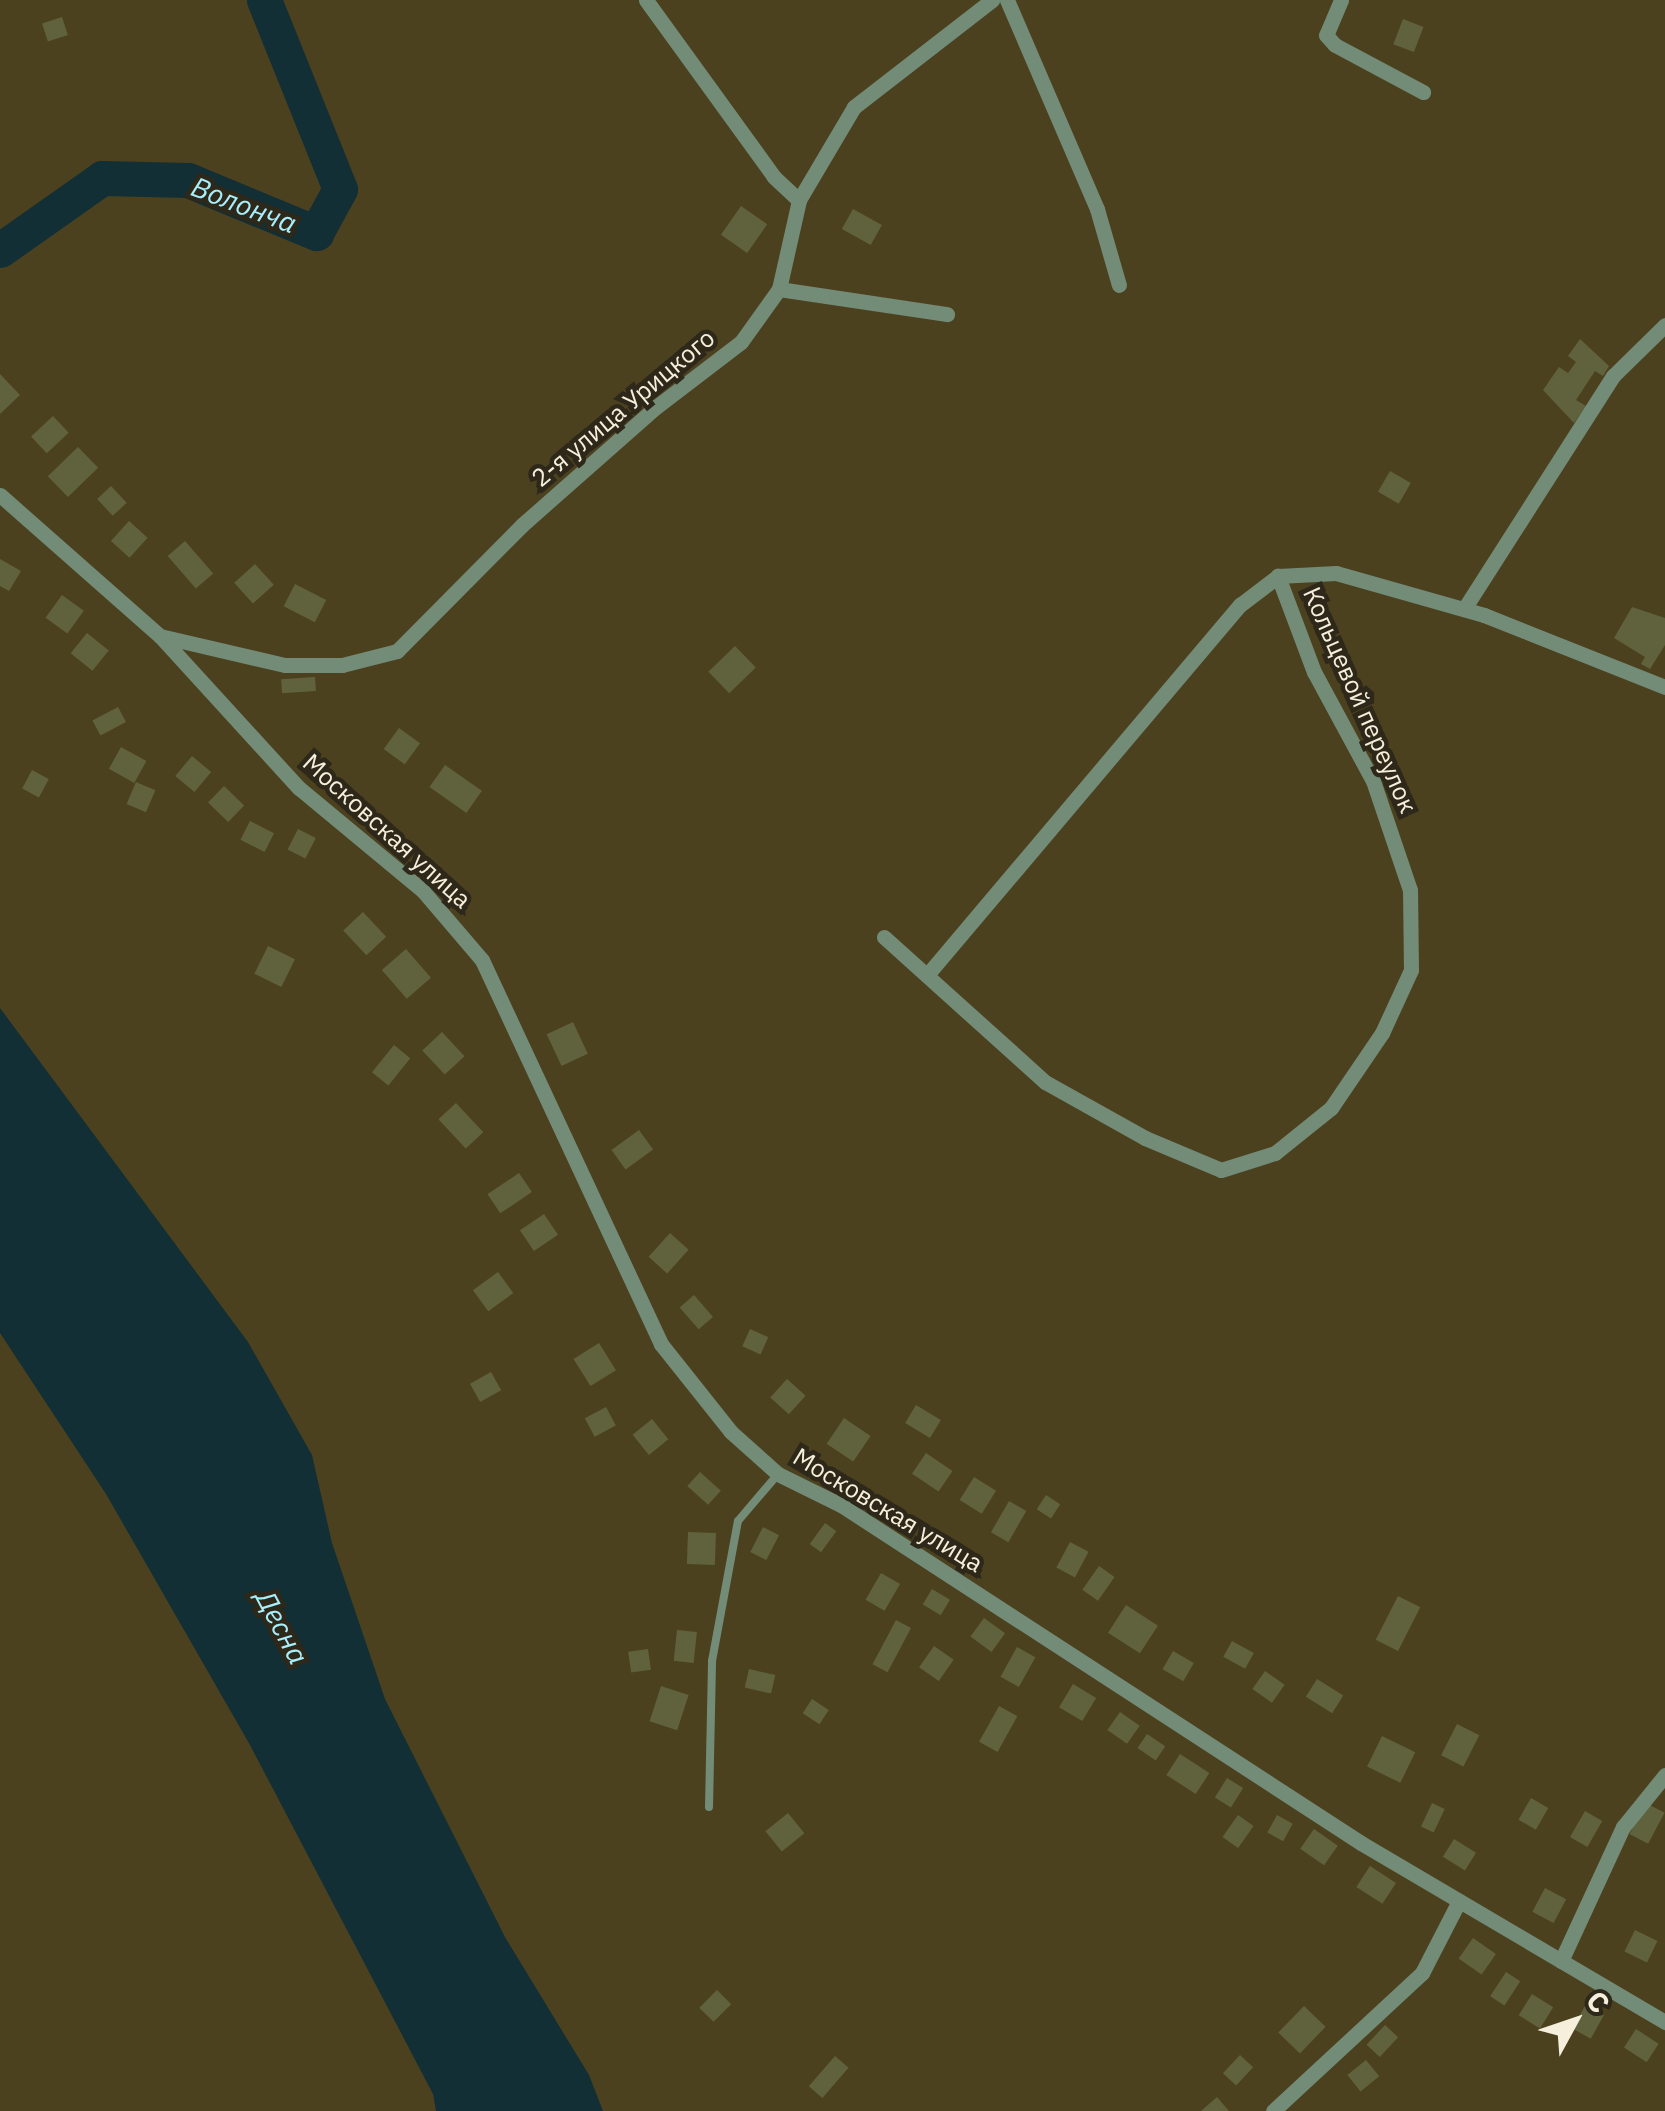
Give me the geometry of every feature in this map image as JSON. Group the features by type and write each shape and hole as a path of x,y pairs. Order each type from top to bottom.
{"street":[{"path":"646,0 774,177 799,200"},
{"name":"2-я улица Урицкого","path":"160,636 284,665 342,665 397,651 522,526 656,407 741,342 779,289 799,200 854,107 992,0"},
{"path":"1006,0 1096,209 1119,285"},
{"path":"1341,0 1326,35 1334,45 1423,92"},
{"path":"779,289 946,314"},
{"path":"1464,609 1613,376 1665,326"},
{"name":"Московская улица","path":"0,495 160,636 299,788 423,891 482,960 662,1344 704,1402 778,1474 840,1505 1459,1901 1665,2022"},
{"path":"1278,576 1336,573 1464,609 1665,687"},
{"name":"Кольцевой переулок","path":"884,937 1045,1082 1145,1138 1221,1170 1274,1153 1330,1108 1382,1033 1412,970 1410,890 1373,781 1314,672 1278,576 1240,606 927,975"},
{"path":"1561,1961 1624,1828 1665,1776"},
{"path":"1273,2111 1422,1973 1459,1901"}],"lane":[{"path":"709,1807 712,1661 738,1522 778,1474"}],"water":[{"name":"Десна","path":"0,1008 248,1342 312,1455 332,1543 385,1699 505,1937 589,2075 603,2111 436,2111 433,2094 250,1745 106,1494 0,1333"}],"building":[{"path":"62,17 68,35 48,42 42,23"},
{"path":"1403,19 1424,27 1414,52 1393,44"},
{"path":"741,206 767,224 747,253 721,235"},
{"path":"853,209 882,225 871,245 842,229"},
{"path":"1580,339 1609,366 1603,376 1595,371 1576,400 1586,406 1574,423 1543,390 1559,367 1568,373 1576,362 1568,356"},
{"path":"0,374 20,395 0,414"},
{"path":"53,416 69,433 47,453 31,436"},
{"path":"78,447 98,468 68,497 48,476"},
{"path":"1390,471 1411,483 1399,504 1378,492"},
{"path":"111,486 127,503 113,516 97,499"},
{"path":"129,521 148,538 130,558 111,541"},
{"path":"185,541 213,573 196,589 168,556"},
{"path":"0,559 21,571 9,591 0,586"},
{"path":"255,564 274,585 253,604 234,583"},
{"path":"295,584 326,600 315,622 284,606"},
{"path":"62,595 84,611 67,634 46,618"},
{"path":"1632,607 1665,618 1665,645 1650,669 1641,664 1645,657 1614,638"},
{"path":"87,633 109,651 92,671 71,653"},
{"path":"735,646 756,668 729,693 708,672"},
{"path":"315,677 316,691 282,693 281,679"},
{"path":"118,707 126,722 100,736 92,721"},
{"path":"399,728 420,743 405,764 384,749"},
{"path":"121,747 146,761 134,783 109,769"},
{"path":"192,756 211,772 194,792 175,776"},
{"path":"445,765 482,791 466,813 430,787"},
{"path":"32,770 49,779 39,797 22,789"},
{"path":"136,782 155,790 146,812 127,804"},
{"path":"224,786 244,805 228,822 208,803"},
{"path":"250,821 274,833 265,852 240,840"},
{"path":"298,829 316,838 305,859 288,849"},
{"path":"363,912 386,937 366,955 343,930"},
{"path":"268,946 295,959 281,987 254,974"},
{"path":"406,949 431,978 407,999 382,970"},
{"path":"573,1022 588,1054 562,1066 547,1034"},
{"path":"442,1032 465,1056 445,1075 422,1050"},
{"path":"394,1045 410,1058 388,1085 372,1072"},
{"path":"456,1103 483,1132 466,1149 438,1119"},
{"path":"639,1130 653,1149 626,1169 611,1150"},
{"path":"519,1173 532,1192 500,1213 487,1194"},
{"path":"544,1214 558,1235 534,1251 520,1230"},
{"path":"670,1233 689,1250 667,1274 649,1257"},
{"path":"498,1272 513,1293 488,1311 473,1290"},
{"path":"694,1295 713,1317 699,1329 680,1307"},
{"path":"750,1329 768,1337 761,1354 742,1346"},
{"path":"599,1343 616,1370 591,1386 574,1359"},
{"path":"491,1372 501,1390 480,1402 470,1384"},
{"path":"787,1379 806,1396 789,1414 770,1398"},
{"path":"916,1405 941,1420 930,1438 905,1423"},
{"path":"606,1407 616,1426 595,1437 585,1418"},
{"path":"844,1418 871,1436 853,1462 827,1444"},
{"path":"652,1419 668,1439 649,1455 633,1435"},
{"path":"926,1453 953,1471 939,1492 912,1474"},
{"path":"700,1472 721,1491 708,1505 687,1486"},
{"path":"974,1477 996,1491 982,1514 960,1500"},
{"path":"1046,1495 1060,1504 1051,1519 1037,1509"},
{"path":"1009,1501 1026,1511 1008,1542 991,1532"},
{"path":"825,1523 836,1531 821,1552 810,1544"},
{"path":"763,1527 779,1535 766,1560 750,1552"},
{"path":"688,1532 716,1533 715,1565 687,1564"},
{"path":"1070,1542 1089,1552 1075,1577 1056,1568"},
{"path":"1099,1566 1115,1577 1098,1601 1082,1590"},
{"path":"881,1573 900,1584 885,1611 866,1600"},
{"path":"932,1589 950,1600 941,1615 923,1604"},
{"path":"1398,1596 1420,1607 1398,1651 1376,1640"},
{"path":"1126,1605 1158,1626 1140,1653 1108,1633"},
{"path":"984,1618 1005,1633 992,1652 970,1637"},
{"path":"896,1620 911,1628 888,1672 873,1664"},
{"path":"677,1630 697,1632 694,1663 674,1661"},
{"path":"1232,1641 1254,1653 1245,1669 1223,1657"},
{"path":"934,1646 954,1660 939,1681 919,1667"},
{"path":"1017,1647 1035,1657 1019,1687 1001,1677"},
{"path":"648,1649 651,1670 631,1673 628,1652"},
{"path":"1173,1651 1194,1663 1183,1681 1162,1669"},
{"path":"749,1669 775,1675 771,1694 745,1688"},
{"path":"1265,1671 1285,1685 1272,1703 1252,1689"},
{"path":"1317,1679 1343,1695 1332,1713 1306,1697"},
{"path":"1073,1684 1096,1698 1082,1721 1059,1707"},
{"path":"661,1686 689,1695 677,1730 650,1721"},
{"path":"812,1699 829,1710 820,1724 803,1713"},
{"path":"999,1706 1017,1716 997,1752 979,1742"},
{"path":"1120,1712 1140,1726 1127,1744 1107,1730"},
{"path":"1457,1724 1479,1735 1463,1767 1441,1755"},
{"path":"1147,1734 1165,1746 1156,1760 1137,1748"},
{"path":"1382,1736 1415,1752 1400,1783 1367,1767"},
{"path":"1180,1754 1209,1773 1196,1794 1166,1775"},
{"path":"1227,1778 1243,1788 1231,1808 1215,1798"},
{"path":"1531,1798 1548,1808 1536,1830 1518,1820"},
{"path":"1432,1803 1445,1809 1434,1832 1421,1827"},
{"path":"1646,1803 1665,1813 1648,1844 1630,1834"},
{"path":"1585,1811 1602,1821 1587,1847 1570,1837"},
{"path":"788,1813 804,1833 782,1851 765,1831"},
{"path":"1238,1815 1254,1826 1238,1848 1223,1837"},
{"path":"1277,1815 1293,1824 1283,1841 1267,1832"},
{"path":"1314,1829 1338,1846 1324,1865 1300,1849"},
{"path":"1454,1839 1476,1853 1465,1871 1443,1857"},
{"path":"1370,1866 1396,1883 1382,1904 1356,1887"},
{"path":"1545,1888 1566,1899 1554,1923 1532,1912"},
{"path":"1635,1930 1657,1941 1647,1963 1624,1952"},
{"path":"1473,1938 1496,1954 1482,1975 1459,1958"},
{"path":"1506,1972 1520,1981 1504,2006 1490,1996"},
{"path":"717,1990 731,2004 713,2022 699,2008"},
{"path":"1532,1994 1553,2007 1540,2028 1519,2015"},
{"path":"1586,2004 1604,2014 1591,2039 1572,2028"},
{"path":"1304,2006 1326,2027 1300,2053 1278,2033"},
{"path":"1385,2025 1398,2037 1380,2057 1367,2045"},
{"path":"1636,2029 1659,2044 1647,2062 1624,2047"},
{"path":"1240,2055 1253,2067 1236,2086 1223,2073"},
{"path":"835,2056 849,2068 822,2098 809,2086"},
{"path":"1366,2060 1379,2076 1361,2091 1347,2075"},
{"path":"1217,2097 1229,2111 1201,2111"}],"waterway":[{"name":"Волонча","path":"0,250 102,178 188,180 316,233 340,189 264,0"}]}
